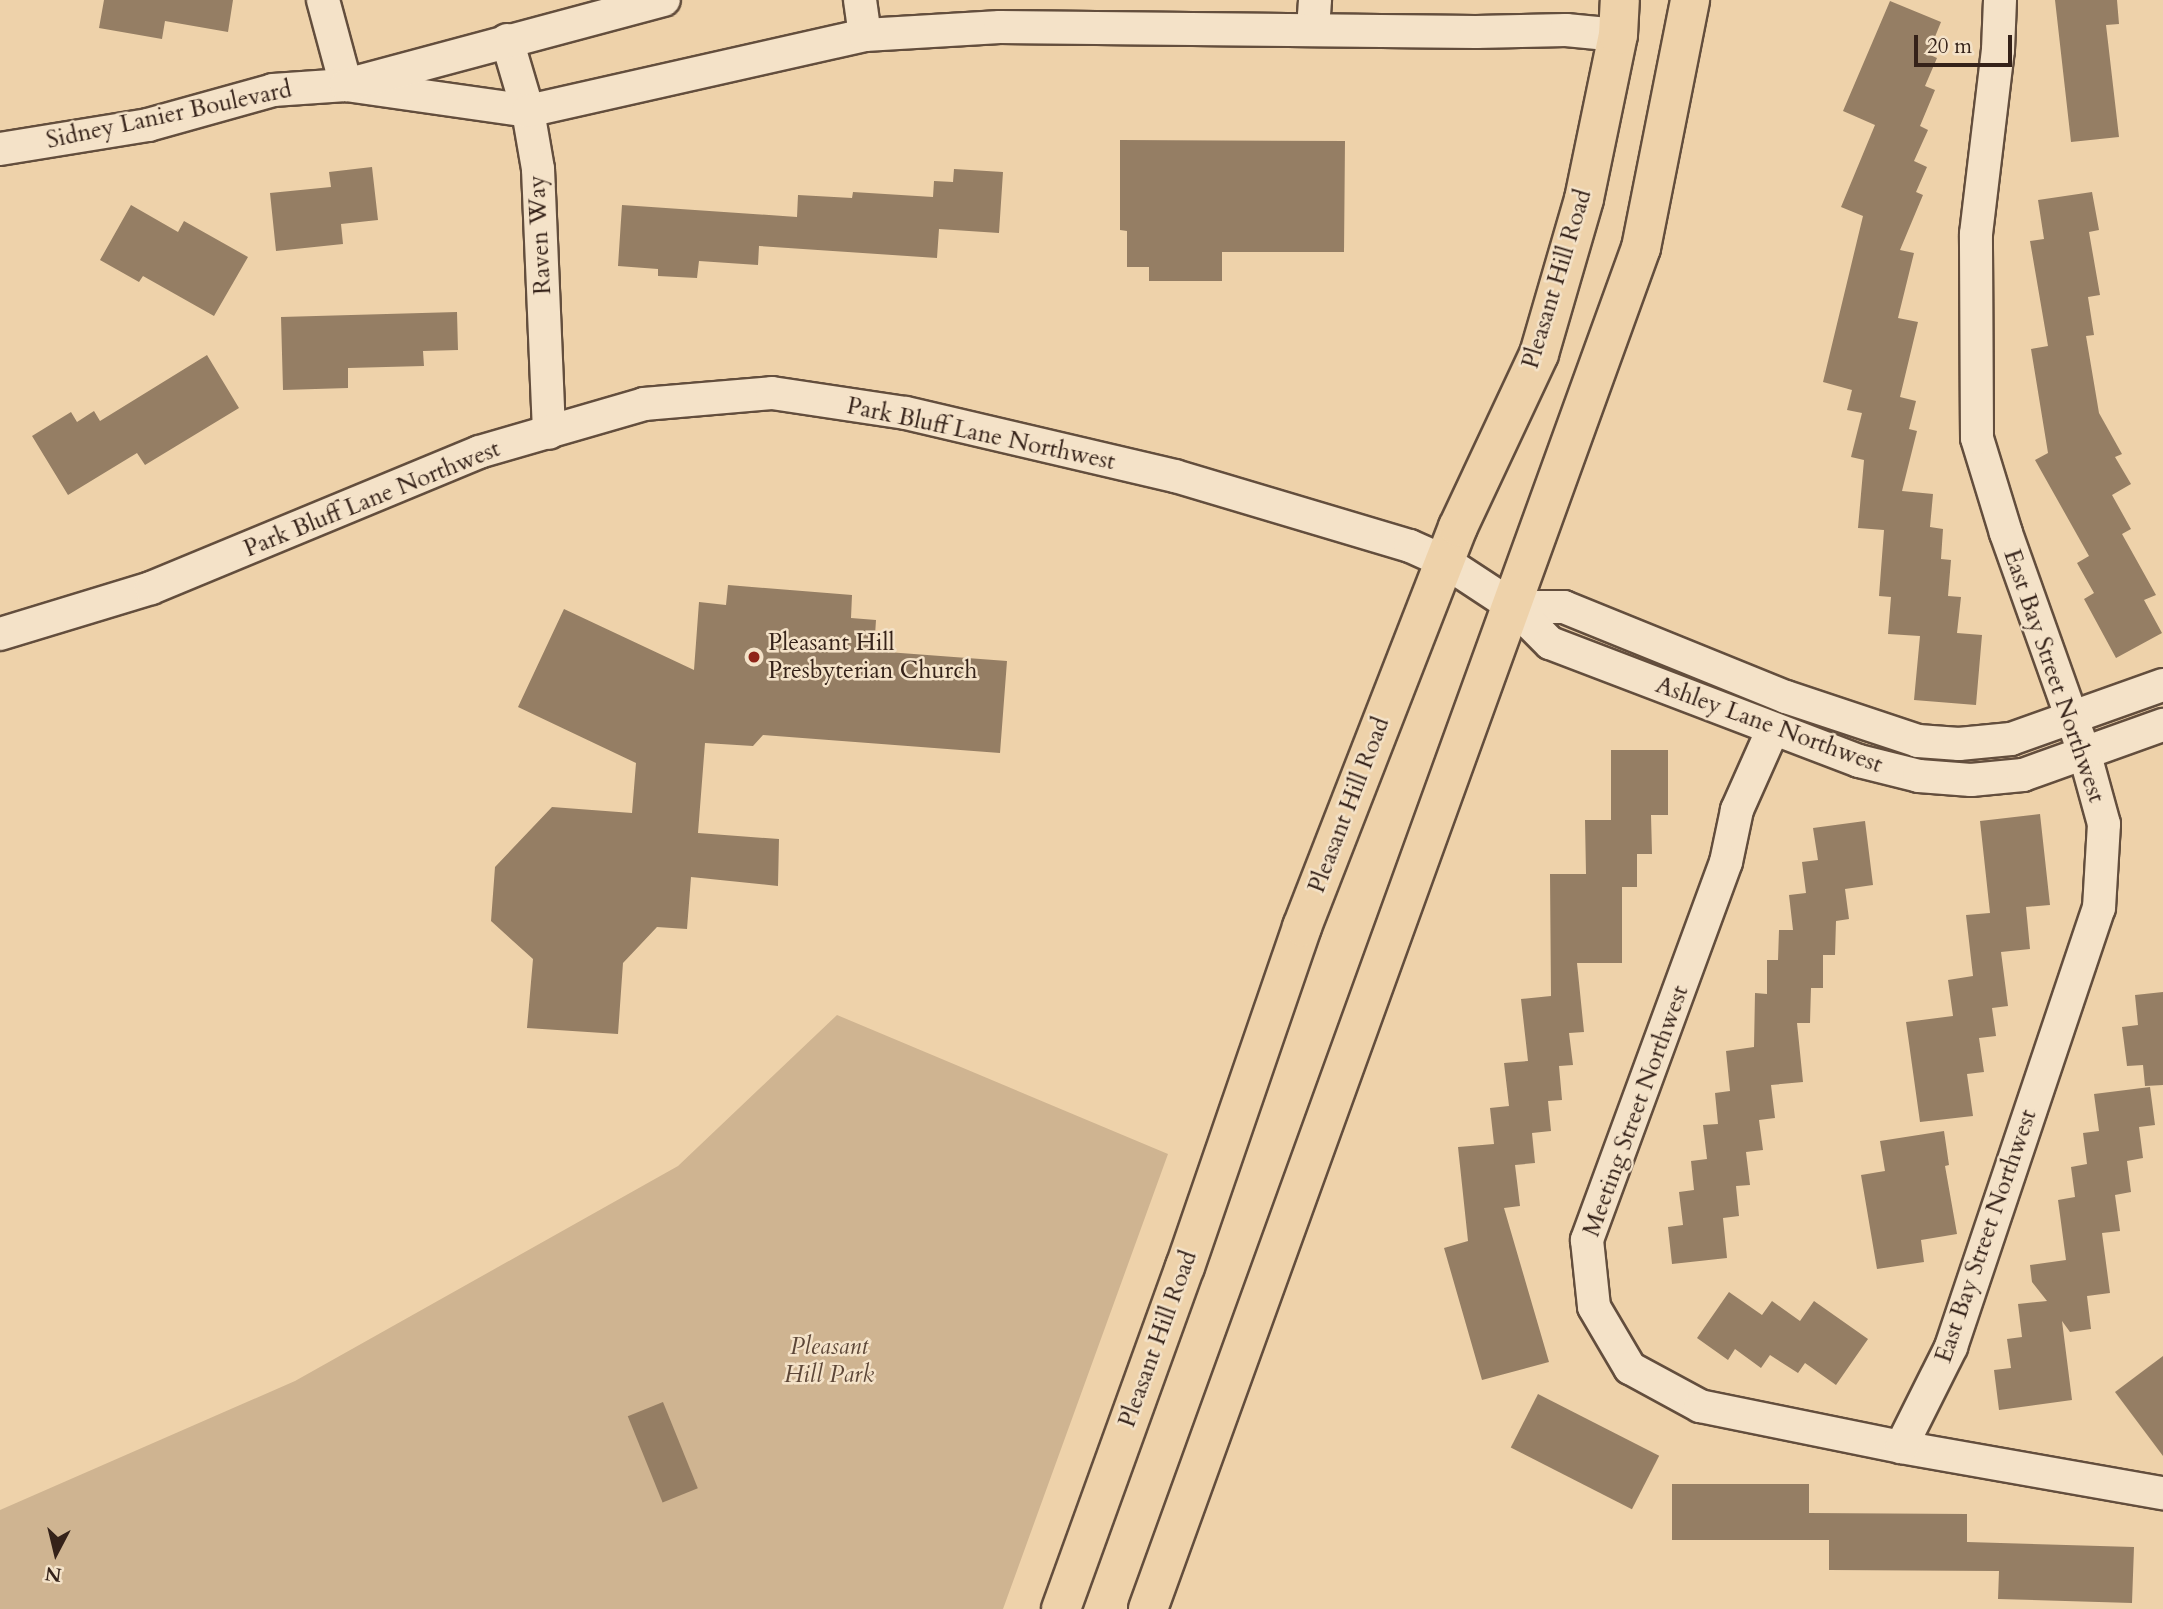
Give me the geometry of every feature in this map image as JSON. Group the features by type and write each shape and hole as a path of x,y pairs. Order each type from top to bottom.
{"highway":[{"path":"1149,1609 1514,607 1641,248 1690,0"},
{"name":"Pleasant Hill Road","path":"1061,1609 1185,1268 1302,927 1444,561 1539,354 1584,199 1619,18"}],"street":[{"path":"324,0 346,85 528,111 866,35 1314,15 1476,32 1566,30 1619,18"},
{"name":"Sidney Lanier Boulevard","path":"0,149 148,125 274,90 346,85 664,0"},
{"path":"860,0 866,35"},
{"name":"East Bay Street Northwest","path":"1901,1447 1951,1347 2099,908 2104,824 2085,755 2006,533 1977,438 1976,234 2000,0"},
{"name":"Raven Way","path":"507,40 528,111 538,169 549,433"},
{"name":"Park Bluff Lane Northwest","path":"0,634 150,588 479,452 644,404 772,393 906,413 1175,476 1410,546 1444,561"},
{"name":"Ashley Lane Northwest","path":"1444,561 1514,607 1550,643 1858,761 1919,776 1971,780 2023,775 2163,725"},
{"name":"Ashley Lane Northwest","path":"1514,607 1564,607 1786,697 1918,741 1959,744 2011,739 2072,720 2163,685"},
{"name":"Meeting Street Northwest","path":"1773,729 1737,810 1726,862 1587,1240 1594,1307 1630,1368 1700,1406 1901,1447 2163,1493"}],"green space":[{"name":"Pleasant Hill Park","path":"837,1015 1168,1154 1003,1609 0,1609 0,1510 295,1381 678,1166"}],"building":[{"path":"104,0 233,0 228,32 165,21 162,39 99,28"},
{"path":"2055,0 2117,0 2119,24 2106,25 2119,137 2071,142"},
{"path":"1890,1 1941,22 1928,54 1937,58 1925,86 1935,90 1920,126 1928,130 1914,161 1927,167 1916,192 1923,195 1900,250 1914,253 1898,318 1918,322 1900,397 1916,401 1909,429 1917,431 1902,491 1933,494 1930,527 1943,529 1941,559 1951,560 1948,596 1961,597 1957,633 1982,635 1976,705 1914,700 1920,636 1888,634 1891,597 1879,596 1884,530 1858,528 1864,460 1851,457 1862,413 1847,410 1852,390 1823,382 1863,216 1841,207 1875,125 1843,111"},
{"path":"1120,140 1345,141 1344,252 1222,252 1222,281 1149,281 1149,267 1127,267 1127,231 1120,230"},
{"path":"372,167 378,220 341,224 343,244 276,251 270,193 331,187 329,172"},
{"path":"954,169 1003,172 999,233 939,229 937,258 759,246 758,265 699,261 697,278 658,276 658,269 618,266 622,205 797,217 798,195 852,198 853,192 933,197 934,181 953,182"},
{"path":"2092,192 2099,230 2089,232 2100,295 2088,297 2094,335 2086,336 2099,413 2122,454 2115,457 2131,484 2112,495 2131,529 2122,534 2156,595 2144,600 2162,633 2116,658 2084,599 2094,593 2077,563 2089,556 2035,460 2048,453 2031,349 2048,346 2030,241 2044,239 2038,200"},
{"path":"131,205 178,232 184,221 248,257 214,316 143,276 139,282 100,260"},
{"path":"457,312 458,350 423,351 424,366 348,368 348,388 283,390 281,317"},
{"path":"207,355 239,408 145,465 137,453 68,495 32,436 71,412 77,422 94,411 100,421"},
{"path":"728,585 852,595 851,618 876,620 874,651 1007,661 1000,753 763,735 753,746 705,743 698,833 779,839 778,886 691,877 687,929 657,927 623,963 618,1034 527,1028 533,959 491,921 495,867 552,807 632,813 636,763 518,707 564,609 694,670 699,602 726,605"},
{"path":"1611,750 1668,750 1668,815 1651,815 1652,854 1637,854 1637,887 1622,887 1622,963 1577,963 1584,1032 1569,1033 1573,1065 1559,1066 1562,1100 1548,1101 1551,1131 1532,1133 1535,1163 1515,1165 1520,1206 1504,1208 1549,1362 1482,1380 1444,1248 1468,1241 1458,1147 1494,1144 1490,1108 1509,1106 1504,1063 1528,1061 1521,999 1551,996 1550,874 1586,874 1585,820 1611,820"},
{"path":"2040,814 2050,905 2026,907 2030,949 2001,952 2008,1006 1992,1008 1996,1036 1979,1038 1984,1072 1967,1074 1973,1116 1920,1122 1906,1022 1953,1016 1948,980 1973,976 1966,915 1990,913 1980,821"},
{"path":"1865,821 1873,885 1845,889 1849,919 1836,921 1835,955 1823,955 1823,988 1811,988 1810,1023 1797,1023 1803,1082 1771,1085 1775,1118 1759,1120 1763,1150 1746,1152 1750,1185 1736,1186 1739,1216 1723,1218 1727,1258 1672,1264 1668,1227 1683,1225 1679,1192 1694,1190 1691,1161 1707,1159 1703,1125 1718,1124 1715,1093 1730,1091 1726,1051 1754,1047 1755,993 1767,994 1767,960 1778,960 1779,930 1793,930 1789,895 1806,893 1802,862 1818,860 1813,828"},
{"path":"2163,992 2163,1085 2145,1086 2143,1065 2127,1066 2122,1027 2138,1025 2135,995"},
{"path":"2150,1087 2155,1125 2139,1127 2143,1158 2127,1161 2131,1192 2115,1195 2120,1231 2102,1233 2110,1293 2087,1296 2091,1329 2070,1332 2062,1321 2072,1400 1999,1410 1994,1370 2011,1368 2007,1339 2022,1337 2018,1304 2047,1301 2032,1282 2030,1265 2066,1260 2058,1200 2075,1197 2071,1167 2087,1164 2083,1133 2099,1131 2094,1094"},
{"path":"1944,1131 1949,1165 1945,1166 1957,1234 1921,1240 1924,1262 1877,1269 1861,1175 1885,1171 1880,1141"},
{"path":"1729,1292 1762,1315 1772,1301 1800,1321 1814,1301 1868,1339 1836,1385 1805,1363 1798,1373 1770,1355 1761,1368 1735,1349 1728,1360 1697,1338"},
{"path":"2163,1356 2163,1456 2115,1392"},
{"path":"1538,1394 1659,1456 1632,1509 1511,1447"},
{"path":"663,1402 698,1488 663,1502 628,1416"},
{"path":"1672,1484 1809,1484 1809,1513 1967,1514 1967,1542 2134,1547 2132,1603 1998,1599 1999,1571 1829,1570 1829,1540 1672,1540"}],"place":[{"name":"Pleasant Hill Presbyterian Church","path":"754,657"}]}
